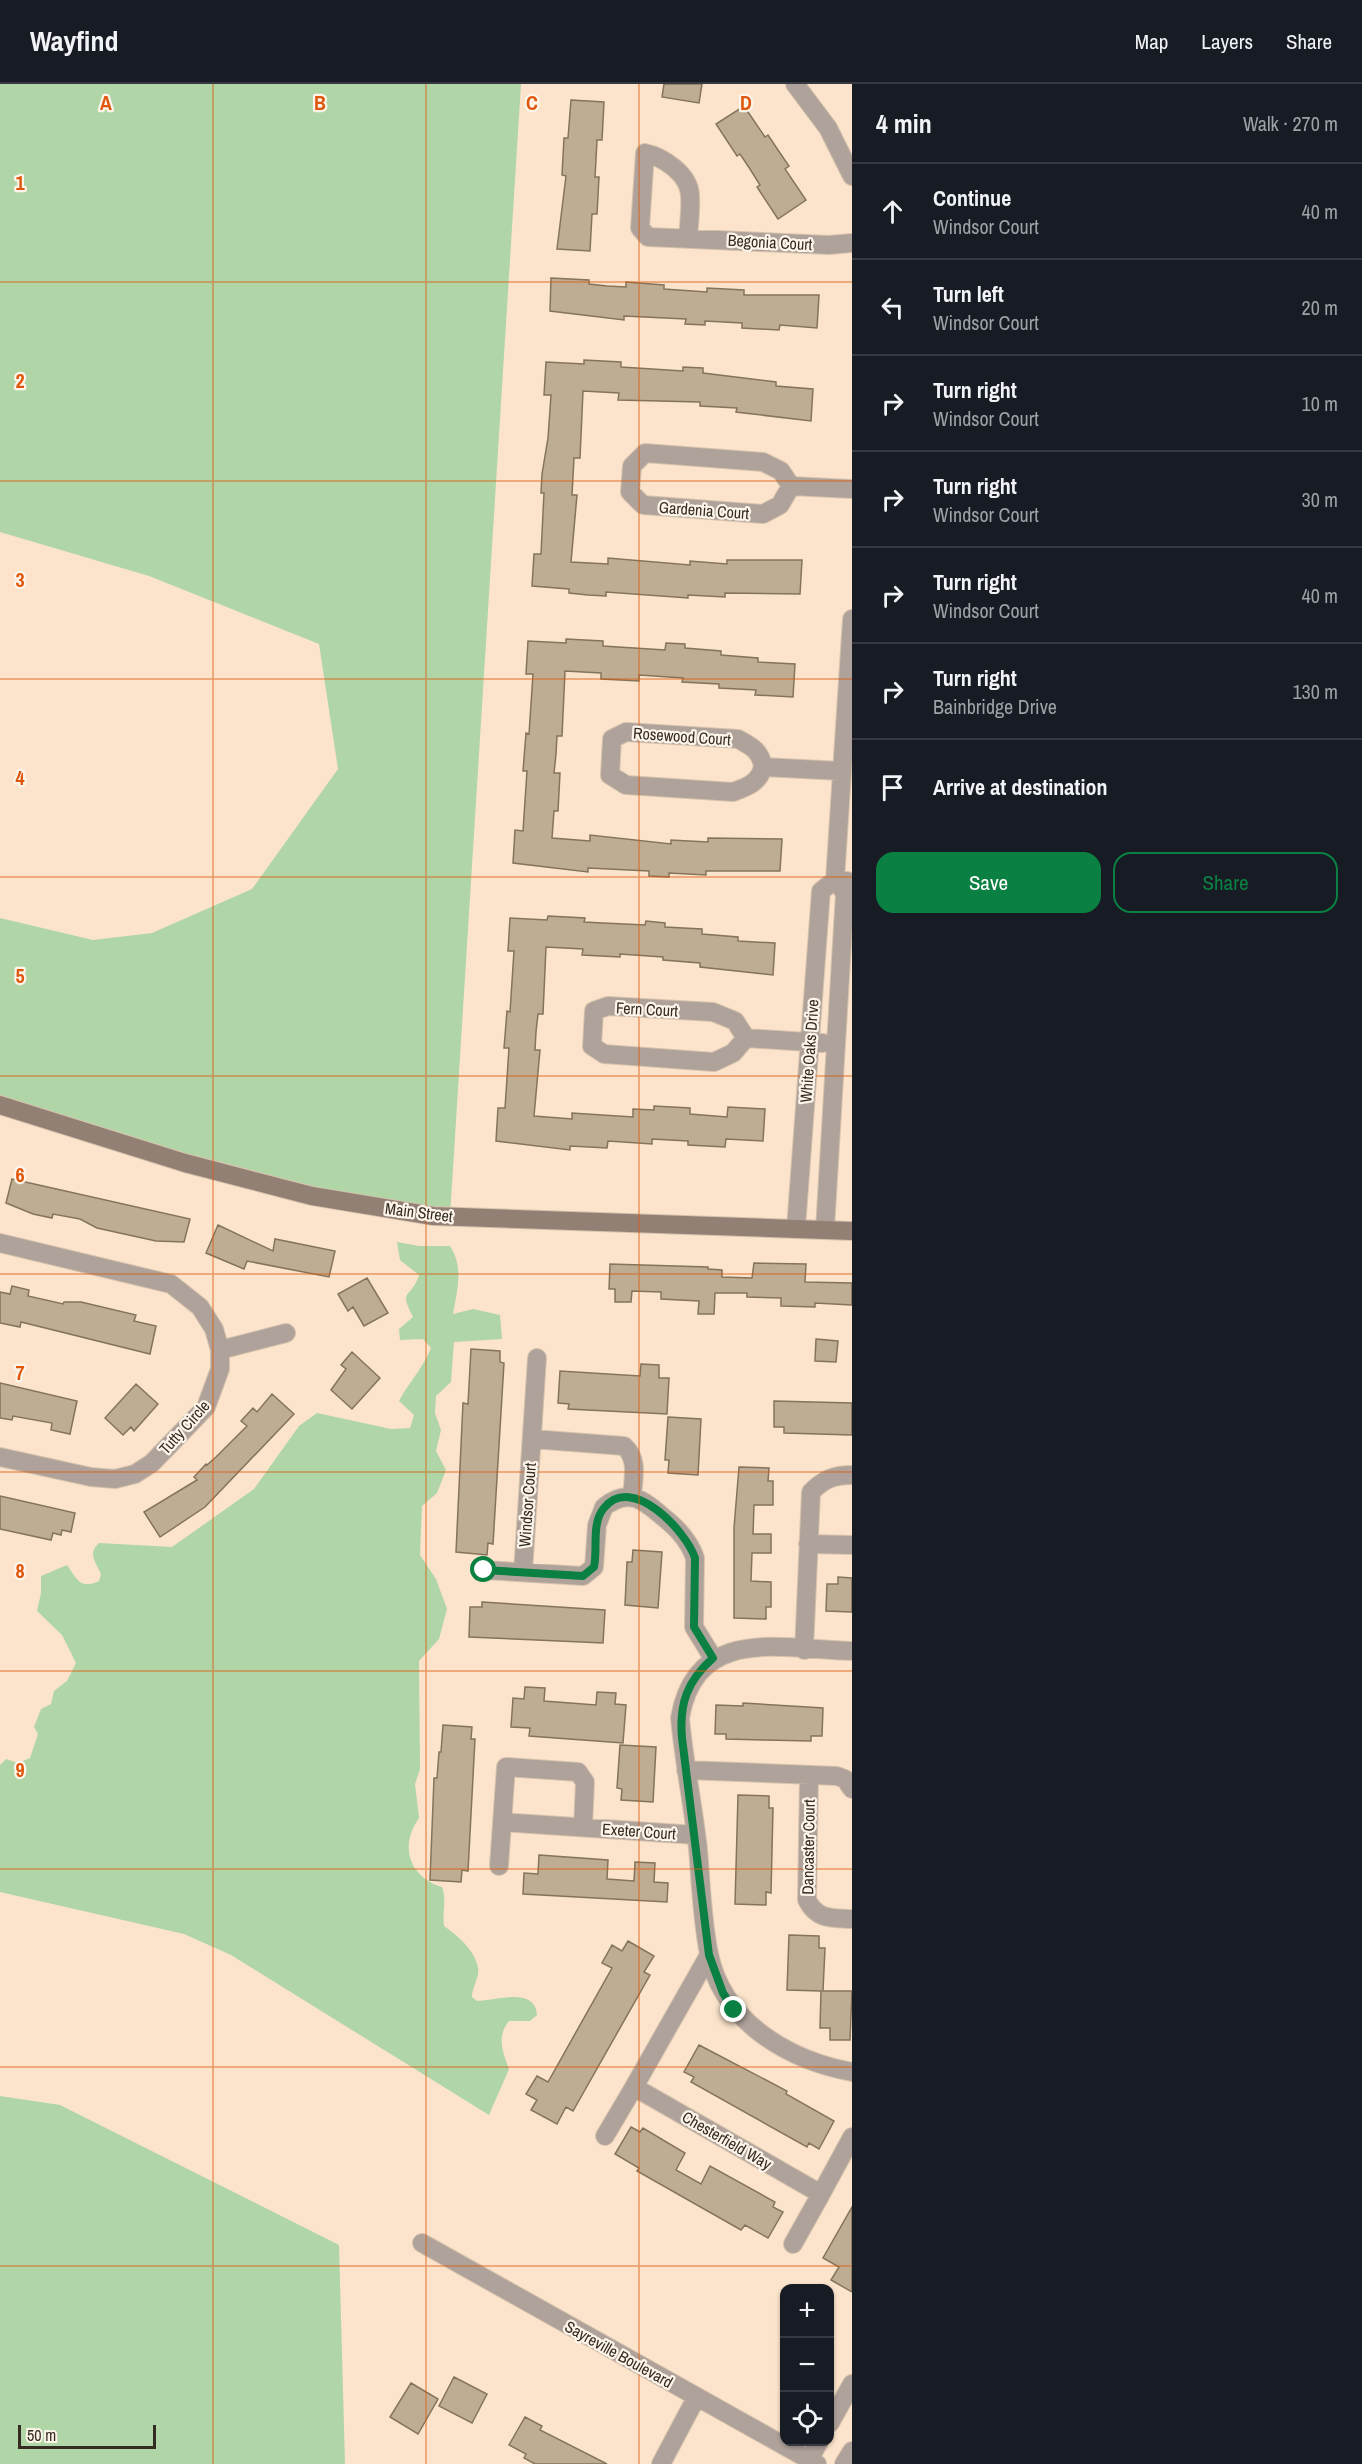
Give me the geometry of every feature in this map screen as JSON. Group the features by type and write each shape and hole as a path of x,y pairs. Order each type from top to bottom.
{"main road":[{"name":"Main Street","path":"0,1105 185,1162 312,1196 425,1215 852,1231"}],"street":[{"path":"795,84 828,128 852,176"},
{"name":"Begonia Court","path":"688,238 691,192 674,166 660,156 645,153 640,228 648,237 829,245 852,243"},
{"name":"Gardenia Court","path":"645,453 763,462 780,471 791,486 780,505 763,514 643,505 630,492 632,466 645,453"},
{"path":"791,486 852,489"},
{"name":"White Oaks Drive","path":"825,1229 845,893 841,771 852,619"},
{"name":"Rosewood Court","path":"626,732 738,739 752,746 762,757 763,767 761,776 748,787 733,792 626,785 610,775 612,739 626,732"},
{"path":"763,767 841,771"},
{"name":"White Oaks Drive","path":"796,1228 821,891 843,881"},
{"name":"Fern Court","path":"608,1006 713,1012 735,1021 746,1038 733,1053 714,1062 604,1054 592,1046 594,1011 608,1006"},
{"path":"746,1038 836,1044"},
{"name":"Tutty Circle","path":"0,1243 171,1284 200,1307 214,1329 220,1350 220,1369 206,1407 152,1463 135,1474 115,1479 91,1477 0,1457"},
{"path":"220,1350 286,1333"},
{"name":"Windsor Court","path":"523,1572 537,1358"},
{"name":"Windsor Court","path":"484,1570 583,1576 590,1573 596,1559 600,1514 610,1502 632,1497 634,1461 631,1452 624,1446 532,1439"},
{"path":"804,1650 811,1492 821,1482 835,1475 852,1475"},
{"path":"632,1497 653,1506 675,1525 692,1548 695,1558 694,1627 713,1658"},
{"path":"808,1544 852,1545"},
{"path":"852,1651 750,1648 713,1658 692,1679 683,1701 680,1718 709,1955 723,1993 734,2010 752,2028 801,2057 827,2067 852,2072"},
{"name":"Exeter Court","path":"499,1866 506,1767 578,1772 585,1782 583,1827"},
{"name":"Dancaster Court","path":"686,1770 837,1776 845,1779 852,1789"},
{"name":"Dancaster Court","path":"809,1776 807,1900 812,1912 823,1918 852,1919"},
{"name":"Exeter Court","path":"502,1822 696,1834"},
{"path":"605,2136 709,1955"},
{"name":"Chesterfield Way","path":"634,2087 821,2194"},
{"path":"793,2244 852,2137"},
{"name":"Sayreville Boulevard","path":"422,2243 813,2462"},
{"path":"834,2416 852,2384"},
{"path":"660,2464 696,2398"},
{"path":"813,2462 818,2446"},
{"path":"844,2464 852,2451"}],"green space":[{"path":"0,84 521,84 450,1216 312,1196 0,1105 0,918 93,940 152,933 252,889 338,769 319,644 149,576 0,532"},
{"path":"397,1242 419,1246 450,1246 458,1271 458,1288 453,1314 473,1309 500,1315 502,1339 454,1342 451,1382 436,1396 435,1413 441,1430 436,1451 446,1470 437,1493 422,1506 420,1555 436,1579 447,1609 439,1639 419,1661 420,1769 415,1784 419,1818 413,1829 409,1850 415,1868 422,1876 442,1887 444,1926 465,1944 476,1961 478,1975 472,1997 477,2001 523,1998 535,2006 537,2015 530,2021 509,2021 505,2027 502,2045 509,2069 489,2115 231,1955 184,1934 0,1892 0,1765 6,1759 18,1763 30,1758 38,1734 34,1727 41,1709 51,1704 54,1691 67,1681 76,1663 62,1635 37,1611 41,1593 41,1576 67,1565 83,1584 99,1581 101,1574 93,1554 99,1543 172,1547 254,1489 299,1426 317,1413 391,1429 410,1428 414,1415 399,1401 431,1348 423,1339 400,1340 399,1329 413,1317 406,1302 407,1294 419,1275 400,1260"},
{"path":"0,2096 60,2105 339,2245 345,2464 0,2464"}],"building":[{"path":"664,84 702,84 699,103 662,97"},
{"path":"571,100 604,102 602,140 597,140 595,177 599,177 597,214 592,214 590,251 557,249 566,176 562,175 564,138 568,138"},
{"path":"744,106 765,137 768,135 789,166 785,169 806,200 778,219 757,187 760,185 750,169 740,154 737,156 716,124"},
{"path":"551,278 589,280 589,284 607,286 626,287 626,282 664,285 664,289 707,292 707,288 744,290 744,295 819,295 817,328 780,325 779,330 742,328 742,323 705,321 705,325 685,324 686,319 624,316 624,320 550,311"},
{"path":"584,360 621,362 621,367 683,371 683,367 703,368 703,373 776,382 776,386 813,389 811,421 736,412 737,408 700,406 700,402 618,400 619,393 583,391 580,458 574,458 572,495 577,495 571,562 608,564 608,558 690,565 690,561 727,564 727,560 802,560 800,594 725,593 725,597 688,595 688,598 606,592 606,596 569,593 569,589 532,586 534,554 541,554 544,493 541,493 542,474 548,438 551,395 544,395 546,362 584,364"},
{"path":"566,639 603,641 603,646 665,650 666,643 685,644 685,648 721,651 721,655 758,658 758,662 795,664 793,697 755,695 756,690 719,688 719,684 682,682 683,678 639,675 639,681 601,679 601,673 565,671 562,736 557,736 554,773 560,773 558,811 554,811 552,838 590,841 590,835 671,844 671,840 708,842 708,838 782,839 780,871 706,871 706,875 669,873 669,877 649,876 649,871 588,868 588,872 513,863 515,830 523,831 527,771 523,771 526,733 529,734 533,674 526,674 528,641 566,643"},
{"path":"548,916 585,918 584,922 645,925 646,921 665,923 665,927 702,929 702,934 738,937 738,941 775,943 773,975 700,967 700,963 663,960 663,957 620,954 620,957 582,955 583,949 546,947 543,1014 538,1014 536,1032 535,1050 540,1050 534,1116 572,1119 572,1113 633,1117 633,1109 654,1110 654,1106 690,1108 690,1114 727,1117 728,1107 765,1109 763,1141 726,1139 725,1147 688,1145 688,1141 652,1139 652,1144 608,1141 607,1148 570,1146 570,1150 496,1141 498,1108 505,1108 509,1048 504,1048 507,1011 510,1012 514,951 508,951 510,918 547,920"},
{"path":"12,1179 190,1219 184,1242 156,1241 97,1228 80,1219 53,1214 52,1218 33,1214 6,1203"},
{"path":"218,1225 273,1251 275,1239 335,1251 329,1277 247,1261 244,1269 206,1253"},
{"path":"754,1263 806,1264 805,1282 852,1283 852,1305 815,1303 815,1307 781,1306 781,1298 747,1297 747,1293 715,1293 714,1314 698,1314 699,1301 661,1299 661,1292 632,1291 631,1302 615,1302 615,1289 609,1289 610,1264 708,1267 708,1269 722,1270 722,1277 752,1278"},
{"path":"367,1278 388,1313 364,1326 353,1307 348,1311 338,1294"},
{"path":"12,1286 29,1290 28,1296 63,1304 64,1302 81,1302 136,1315 134,1321 156,1326 150,1354 21,1322 20,1327 0,1323 0,1292 10,1294"},
{"path":"816,1339 838,1341 836,1362 815,1361"},
{"path":"471,1349 500,1351 500,1362 504,1363 493,1544 488,1543 487,1555 456,1552 463,1403 468,1404"},
{"path":"352,1352 380,1378 352,1409 331,1390 346,1369 341,1365"},
{"path":"641,1364 659,1365 659,1378 669,1378 667,1414 568,1409 569,1404 558,1403 560,1371 640,1376"},
{"path":"0,1383 77,1401 70,1434 51,1430 52,1423 13,1416 12,1420 0,1418"},
{"path":"136,1384 158,1404 134,1431 131,1427 123,1435 105,1418"},
{"path":"272,1394 294,1414 205,1507 160,1537 144,1512 197,1480 194,1477 206,1464 247,1426 241,1421 253,1408 257,1412"},
{"path":"774,1401 852,1403 852,1435 784,1433 784,1427 774,1427"},
{"path":"668,1417 701,1419 698,1475 668,1473 669,1460 665,1460"},
{"path":"739,1467 769,1468 768,1481 773,1481 773,1505 754,1505 753,1534 771,1534 771,1553 752,1553 751,1581 771,1582 771,1607 766,1607 766,1619 734,1618 734,1528"},
{"path":"0,1496 75,1513 71,1532 62,1530 61,1535 53,1533 51,1540 0,1529"},
{"path":"633,1550 662,1552 658,1608 625,1605 627,1562 632,1562"},
{"path":"838,1577 852,1578 852,1612 826,1611 827,1584 838,1584"},
{"path":"482,1602 605,1610 603,1643 469,1637 470,1607 482,1607"},
{"path":"525,1687 545,1688 544,1701 596,1705 597,1692 616,1693 615,1704 626,1705 623,1743 529,1736 530,1728 511,1727 513,1698 524,1699"},
{"path":"743,1703 823,1708 822,1736 811,1736 811,1741 726,1739 726,1734 715,1734 716,1705 743,1706"},
{"path":"443,1725 472,1727 471,1739 475,1739 468,1871 462,1870 461,1882 430,1880 434,1778 437,1778"},
{"path":"620,1745 656,1747 653,1802 621,1800 622,1789 617,1788"},
{"path":"738,1795 769,1796 769,1808 773,1808 771,1893 766,1892 766,1905 735,1904"},
{"path":"539,1855 608,1860 607,1879 634,1881 635,1862 655,1863 654,1882 668,1883 667,1902 523,1894 524,1873 538,1874"},
{"path":"789,1935 819,1936 819,1948 825,1948 823,1991 852,1991 850,2040 830,2040 830,2028 820,2028 821,1991 787,1990"},
{"path":"628,1941 654,1956 644,1972 650,1975 573,2111 566,2107 557,2124 531,2110 537,2100 526,2094 537,2076 548,2082 612,1968 602,1963 612,1945 622,1951"},
{"path":"699,2045 787,2091 786,2094 834,2121 819,2149 809,2143 807,2147 691,2082 694,2077 684,2072"},
{"path":"631,2127 640,2132 643,2128 685,2153 676,2170 701,2184 710,2166 775,2202 773,2207 783,2212 768,2238 745,2225 741,2230 637,2171 639,2168 615,2154"},
{"path":"852,2207 852,2292 831,2280 839,2267 823,2258"},
{"path":"454,2377 487,2394 472,2423 439,2406"},
{"path":"411,2383 438,2399 418,2434 390,2417"},
{"path":"525,2417 542,2426 540,2430 607,2464 535,2464 524,2458 526,2454 509,2445"}],"route":[{"path":"484,1570 583,1576 590,1573 596,1559 597,1525 600,1514 610,1502 621,1498 632,1497 653,1506 668,1522 675,1525 692,1548 695,1558 692,1613 694,1627 699,1639 713,1658 692,1679 686,1690 680,1718 709,1955 723,1993 734,2010"}]}
